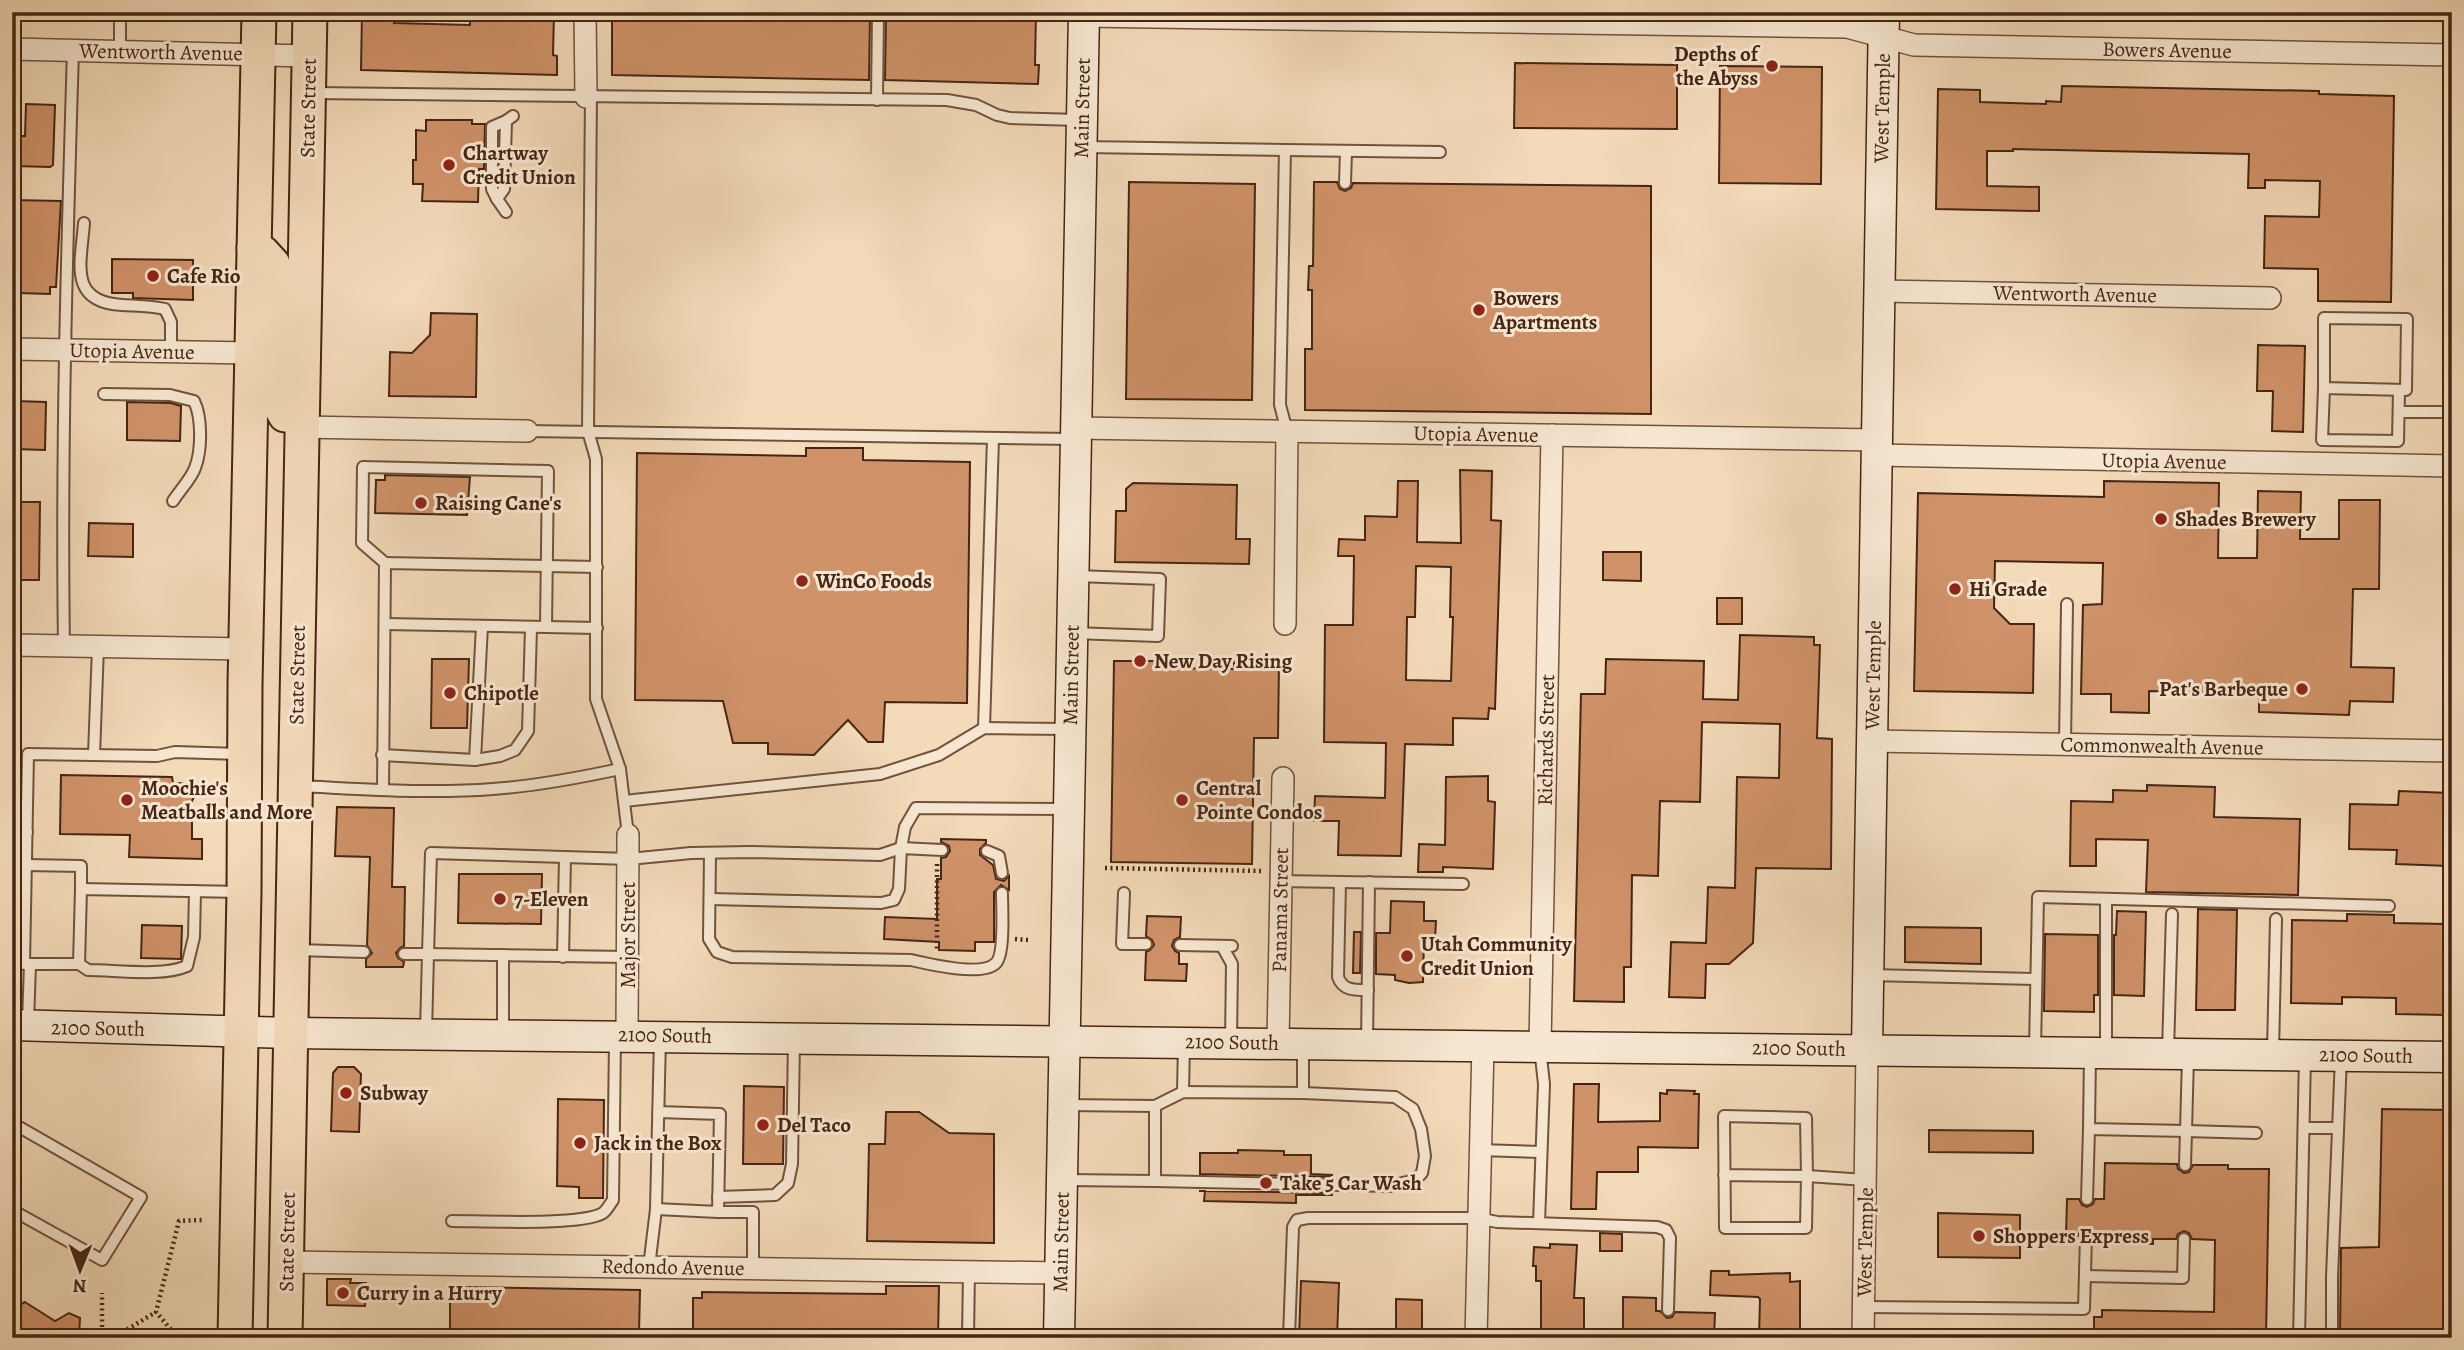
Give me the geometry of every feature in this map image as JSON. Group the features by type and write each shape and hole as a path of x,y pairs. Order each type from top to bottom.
{"main road":[{"path":"235,1338 258,12"},
{"name":"State Street","path":"285,1338 310,12"},
{"name":"Main Street","path":"1059,1338 1084,14"},
{"name":"West Temple","path":"1867,1049 1884,25"},
{"path":"254,248 273,264 278,289 280,406 283,413 302,427"},
{"name":"2100 South","path":"20,1026 291,1033 2452,1057"}],"street":[{"path":"585,12 588,97"},
{"name":"Bowers Avenue","path":"1084,14 1847,27 1884,25 1914,45 2452,55"},
{"name":"Wentworth Avenue","path":"12,49 310,56"},
{"name":"Wentworth Avenue","path":"1879,291 2270,298"},
{"name":"Utopia Avenue","path":"12,349 251,353"},
{"path":"302,427 527,431"},
{"path":"1285,624 1287,431"},
{"name":"Utopia Avenue","path":"1076,434 1287,431 1552,435 2452,466"},
{"name":"Richards Street","path":"1540,1045 1552,435"},
{"path":"12,645 246,649"},
{"name":"Commonwealth Avenue","path":"1872,741 2452,751"},
{"name":"Panama Street","path":"1283,778 1280,876 1290,1043"},
{"name":"Major Street","path":"621,1035 627,957 628,835"},
{"path":"1476,1338 1483,1045"},
{"name":"West Temple","path":"1863,1338 1867,1049"},
{"name":"Redondo Avenue","path":"286,1262 1060,1273"}],"lane":[{"path":"120,12 120,51"},
{"path":"877,100 878,12"},
{"path":"64,646 62,554 65,350 73,50"},
{"path":"309,93 947,100 975,105 997,115 1081,133 1284,150 1440,152"},
{"path":"588,97 588,431 596,459 596,699 620,769 628,835"},
{"path":"506,212 498,199 503,189 509,119"},
{"path":"1284,150 1280,404 1287,431"},
{"path":"1345,183 1346,151"},
{"path":"84,223 80,267 82,286 92,299 107,304 165,309 171,322 171,352"},
{"path":"2323,388 2406,390 2407,319 2324,318 2322,440 2398,441 2399,390"},
{"path":"104,394 170,395 194,401 199,411 199,453 195,468 173,501"},
{"path":"2399,412 2442,412"},
{"path":"527,431 993,438 1076,434"},
{"path":"984,728 993,438"},
{"path":"546,627 547,566 548,471 363,467 362,542 385,563 547,566 597,567"},
{"path":"383,790 385,563"},
{"path":"1072,633 1158,636 1160,579 1073,576"},
{"path":"2065,744 2067,604"},
{"path":"385,624 597,628"},
{"path":"475,760 482,626"},
{"path":"382,755 475,760 515,750 528,731 531,628"},
{"path":"94,755 98,646"},
{"path":"624,801 880,774 939,755 984,728 1070,730"},
{"path":"195,891 194,937 187,966 179,970 88,970 79,964 24,964 28,754 157,757 175,752 244,754"},
{"path":"295,785 383,790 492,789 554,782 620,769"},
{"path":"710,899 881,903 894,900 899,889 905,827 916,807 1069,809"},
{"path":"12,832 27,832"},
{"path":"426,1034 431,853 629,859 710,853 880,855 901,848 942,850"},
{"path":"987,851 999,856 1002,873"},
{"path":"710,853 709,939 717,951 732,957 911,960 936,966 987,968 997,963 1001,953 1002,893"},
{"path":"563,957 565,857"},
{"path":"26,865 81,866 79,964"},
{"path":"1280,876 1340,882 1463,884"},
{"path":"1340,882 1338,977 1340,984 1350,990 1368,990"},
{"path":"1367,1044 1369,882"},
{"path":"81,889 244,892"},
{"path":"1124,893 1122,944 1146,944"},
{"path":"2035,1052 2038,897 2389,906"},
{"path":"2087,1199 2089,1129 2098,1054 2106,899"},
{"path":"2172,914 2178,1054 2186,1130 2185,1165"},
{"path":"2273,1054 2276,919"},
{"path":"1180,945 1227,946 1232,964 1231,1042"},
{"path":"292,950 364,952"},
{"path":"404,954 627,957"},
{"path":"503,956 503,1034"},
{"path":"20,1026 30,964"},
{"path":"1868,975 2036,979"},
{"path":"452,1221 566,1221 590,1218 604,1212 613,1200 621,1035"},
{"path":"649,1267 656,1209 660,1035"},
{"path":"718,1197 775,1195 788,1183 792,1164 794,1037"},
{"path":"1183,1093 1184,1041"},
{"path":"1290,1043 1303,1093"},
{"path":"1539,1223 1544,1084 1540,1045"},
{"path":"2299,1338 2305,1054"},
{"path":"2332,1338 2341,1055"},
{"path":"1062,1180 1390,1186 1415,1180 1422,1173 1425,1156 1421,1129 1413,1109 1395,1097 1303,1093 1183,1093 1155,1106 1063,1105"},
{"path":"1155,1106 1155,1181"},
{"path":"658,1112 720,1114 718,1212"},
{"path":"1724,1116 1806,1118 1807,1176 1806,1228 1725,1228 1724,1116"},
{"path":"12,1127 21,1128 141,1197 103,1260 12,1210"},
{"path":"2304,1128 2338,1128"},
{"path":"2089,1129 2256,1133"},
{"path":"1480,1150 1541,1152"},
{"path":"1724,1175 1866,1180"},
{"path":"656,1209 753,1212 753,1268"},
{"path":"1289,1338 1293,1227 1297,1220 1308,1218 1478,1218 1497,1222 1633,1225 1666,1230 1670,1238 1668,1310"},
{"path":"1864,1307 2084,1309 2086,1236"},
{"path":"2085,1276 2183,1278 2184,1239"},
{"path":"968,1338 969,1271"}],"path":[{"path":"937,864 935,947 945,953"},
{"path":"1105,868 1280,876"},
{"path":"113,1338 156,1312 179,1221 203,1220"},
{"path":"102,1293 102,1338"},
{"path":"156,1312 178,1338"}],"building":[{"path":"362,12 394,12 394,23 470,25 470,12 554,12 553,55 557,56 557,75 361,70"},
{"path":"612,12 870,14 869,80 612,75"},
{"path":"890,12 1036,12 1035,65 1039,65 1038,84 885,80 886,14 890,15"},
{"path":"1515,63 1677,65 1677,129 1514,128"},
{"path":"1720,66 1822,67 1821,184 1719,183"},
{"path":"2062,86 2319,91 2319,94 2394,96 2391,302 2318,301 2318,269 2264,268 2265,216 2319,217 2320,181 2265,180 2265,188 2248,188 2249,154 2013,149 1987,151 1987,186 2039,187 2039,211 1936,209 1938,89 1980,90 1980,102 2046,104 2046,101 2061,102"},
{"path":"26,104 55,105 53,165 50,167 16,166 17,136 25,136"},
{"name":"Chartway Credit Union","path":"426,120 472,120 472,124 485,124 484,169 479,169 478,202 422,201 423,184 413,184 413,160 416,160 416,130 426,131"},
{"path":"1129,182 1255,184 1252,400 1126,399"},
{"name":"Bowers Apartments","path":"1314,182 1337,182 1340,189 1345,191 1351,188 1353,183 1651,186 1651,414 1305,410 1305,349 1312,349 1312,290 1308,290 1309,266 1313,266"},
{"path":"12,200 61,201 56,287 50,287 50,294 18,293 18,287 12,287"},
{"name":"Cafe Rio","path":"112,259 193,260 193,300 133,298 133,293 112,293"},
{"path":"431,313 477,314 476,397 389,396 390,352 412,353 430,335"},
{"path":"2258,345 2305,346 2303,432 2272,431 2273,391 2257,391"},
{"path":"15,401 46,402 45,450 14,449"},
{"path":"127,402 171,403 181,406 180,441 127,440"},
{"name":"WinCo Foods","path":"806,448 863,448 863,460 970,462 967,703 885,702 883,742 868,742 848,720 814,755 768,754 768,743 733,743 723,701 635,700 637,453 806,456"},
{"path":"1460,470 1492,471 1491,520 1501,521 1495,709 1489,708 1488,719 1453,718 1453,745 1405,744 1401,856 1338,855 1339,821 1314,821 1315,796 1385,798 1386,743 1324,742 1325,625 1353,625 1354,556 1338,556 1339,539 1365,540 1365,516 1397,517 1398,481 1418,481 1417,542 1461,543","holes":["1416,566 1451,567 1451,681 1406,680 1407,617 1415,617"]},
{"name":"Raising Cane's","path":"385,475 470,477 467,515 375,513 376,480 385,480"},
{"path":"2104,481 2219,483 2218,558 2257,558 2258,491 2301,492 2300,539 2339,539 2339,500 2380,500 2379,589 2353,589 2351,667 2394,668 2393,702 2350,701 2349,715 2259,712 2259,694 2149,691 2149,713 2111,712 2111,694 2081,694 2083,605 2102,604 2103,563 1995,561 1994,608 2010,624 2034,624 2033,693 1914,691 1918,493 2104,497"},
{"path":"1133,483 1237,485 1236,539 1250,539 1249,564 1115,562 1116,511 1126,511 1126,489"},
{"path":"14,502 40,502 39,580 12,580"},
{"path":"89,523 133,524 133,557 88,556"},
{"path":"1603,552 1641,552 1641,581 1603,580"},
{"path":"1717,598 1742,598 1742,624 1717,624"},
{"path":"1740,635 1814,637 1814,645 1820,645 1817,738 1832,739 1831,869 1756,868 1753,943 1729,964 1706,964 1705,998 1669,997 1671,942 1706,943 1708,887 1735,888 1737,777 1779,778 1780,724 1702,722 1700,802 1660,801 1658,876 1632,875 1631,967 1624,967 1624,1002 1574,1001 1581,694 1605,694 1606,659 1704,661 1703,699 1738,700"},
{"name":"Chipotle","path":"432,659 469,659 467,728 431,728"},
{"name":"Central Pointe Condos","path":"1114,661 1160,661 1161,668 1234,669 1234,661 1279,662 1278,738 1254,738 1252,864 1111,862"},
{"name":"Moochie's Meatballs and More","path":"61,775 172,777 173,783 201,784 184,816 192,819 192,839 202,839 202,859 129,857 130,835 60,834"},
{"path":"1488,776 1488,801 1495,802 1493,869 1443,867 1443,872 1418,872 1419,844 1445,845 1446,777"},
{"path":"2147,785 2215,787 2214,817 2300,819 2298,895 2146,892 2148,840 2096,839 2096,866 2070,866 2071,801 2113,802 2113,790 2147,791"},
{"path":"2399,791 2450,793 2449,866 2396,864 2397,850 2349,849 2350,804 2398,805"},
{"path":"337,807 394,808 392,887 405,887 404,946 396,953 404,962 403,967 366,967 366,959 372,953 367,945 370,857 335,856"},
{"path":"941,839 986,840 980,849 980,855 993,865 996,879 1004,881 1009,876 1009,890 1001,885 994,892 994,942 975,942 975,951 939,950 939,942 884,939 885,917 937,919 937,879 941,879 941,858 946,857 950,851 949,846 941,842"},
{"name":"7-Eleven","path":"459,874 542,874 541,924 458,923"},
{"name":"Utah Community Credit Union","path":"1391,901 1424,902 1424,921 1436,921 1435,938 1424,938 1423,982 1409,983 1395,980 1395,975 1376,974 1376,933 1390,933"},
{"path":"2198,909 2237,910 2235,1010 2196,1010"},
{"path":"2117,911 2146,912 2144,996 2114,995 2114,935"},
{"path":"2347,914 2394,915 2394,923 2447,924 2446,1015 2396,1014 2396,998 2342,997 2342,1004 2291,1003 2292,920 2347,921"},
{"path":"1147,916 1181,917 1180,937 1174,940 1172,946 1179,953 1179,964 1187,964 1186,981 1145,980 1146,952 1154,945 1146,936"},
{"path":"142,925 182,926 181,959 141,958"},
{"path":"1905,927 1981,928 1981,964 1905,962"},
{"path":"1354,932 1361,932 1360,973 1353,973"},
{"path":"2045,934 2098,935 2098,995 2094,995 2094,1012 2044,1011"},
{"name":"Subway","path":"338,1067 354,1067 361,1074 359,1132 331,1131 333,1073"},
{"path":"1574,1084 1599,1084 1598,1122 1660,1121 1660,1093 1667,1094 1667,1090 1695,1091 1694,1094 1699,1094 1698,1148 1638,1147 1638,1172 1597,1172 1596,1209 1571,1209"},
{"name":"Del Taco","path":"744,1086 784,1087 783,1164 743,1164"},
{"name":"Jack in the Box","path":"558,1099 604,1100 603,1198 579,1198 579,1187 557,1186"},
{"path":"2382,1109 2452,1110 2452,1338 2340,1338 2341,1248 2379,1247"},
{"path":"886,1112 919,1112 949,1133 994,1134 994,1243 867,1241 869,1144 885,1144"},
{"path":"1929,1130 2033,1131 2033,1153 1929,1152"},
{"path":"1238,1150 1284,1151 1284,1155 1311,1155 1311,1174 1332,1177 1200,1174 1200,1153 1238,1153"},
{"path":"2105,1163 2177,1164 2178,1169 2184,1173 2189,1172 2193,1165 2228,1165 2228,1169 2269,1169 2266,1338 2094,1338 2094,1317 2102,1317 2102,1310 2214,1312 2215,1240 2192,1239 2189,1233 2184,1231 2178,1234 2176,1239 2153,1239 2153,1244 2114,1243 2114,1237 2094,1236 2091,1230 2086,1228 2080,1231 2078,1236 2066,1236 2067,1199 2079,1199 2082,1205 2087,1207 2093,1204 2095,1199 2104,1199"},
{"path":"1205,1191 1332,1195 1296,1195 1296,1203 1204,1201"},
{"name":"Shoppers Express","path":"1938,1213 2020,1215 2020,1258 1938,1257"},
{"path":"1600,1233 1622,1234 1622,1251 1600,1251"},
{"path":"1550,1244 1577,1245 1574,1298 1584,1298 1584,1338 1541,1338 1541,1281 1536,1281 1536,1266 1533,1266 1534,1247 1550,1248"},
{"path":"1711,1271 1729,1271 1729,1275 1790,1273 1790,1282 1800,1281 1800,1338 1759,1338 1760,1299 1710,1295"},
{"path":"327,1279 351,1279 350,1283 366,1283 365,1306 327,1305"},
{"path":"1301,1281 1339,1283 1337,1338 1299,1338"},
{"path":"886,1286 939,1286 938,1338 693,1336 693,1298 702,1298 702,1292 886,1294"},
{"path":"458,1287 640,1290 638,1338 520,1332 519,1338 462,1338 462,1332 450,1332 450,1294 458,1294"},
{"path":"1623,1297 1656,1298 1656,1311 1660,1311 1667,1318 1672,1317 1675,1312 1715,1313 1714,1338 1623,1338"},
{"path":"1396,1299 1422,1300 1422,1330 1396,1329"},
{"path":"25,1302 55,1321 69,1313 80,1318 79,1336 82,1338 12,1338 12,1309"}],"place":[{"name":"Depths of the Abyss","path":"1772,66"},
{"name":"Chartway Credit Union","path":"449,165"},
{"name":"Cafe Rio","path":"153,276"},
{"name":"Bowers Apartments","path":"1479,310"},
{"name":"Raising Cane's","path":"421,503"},
{"name":"Shades Brewery","path":"2161,519"},
{"name":"WinCo Foods","path":"802,581"},
{"name":"Hi Grade","path":"1955,589"},
{"name":"New Day Rising","path":"1140,661"},
{"name":"Pat's Barbeque","path":"2302,689"},
{"name":"Chipotle","path":"450,693"},
{"name":"Moochie's Meatballs and More","path":"127,800"},
{"name":"Central Pointe Condos","path":"1182,800"},
{"name":"7-Eleven","path":"500,899"},
{"name":"Utah Community Credit Union","path":"1407,956"},
{"name":"Subway","path":"346,1093"},
{"name":"Del Taco","path":"763,1125"},
{"name":"Jack in the Box","path":"580,1143"},
{"name":"Take 5 Car Wash","path":"1266,1183"},
{"name":"Shoppers Express","path":"1979,1236"},
{"name":"Curry in a Hurry","path":"343,1293"}]}
